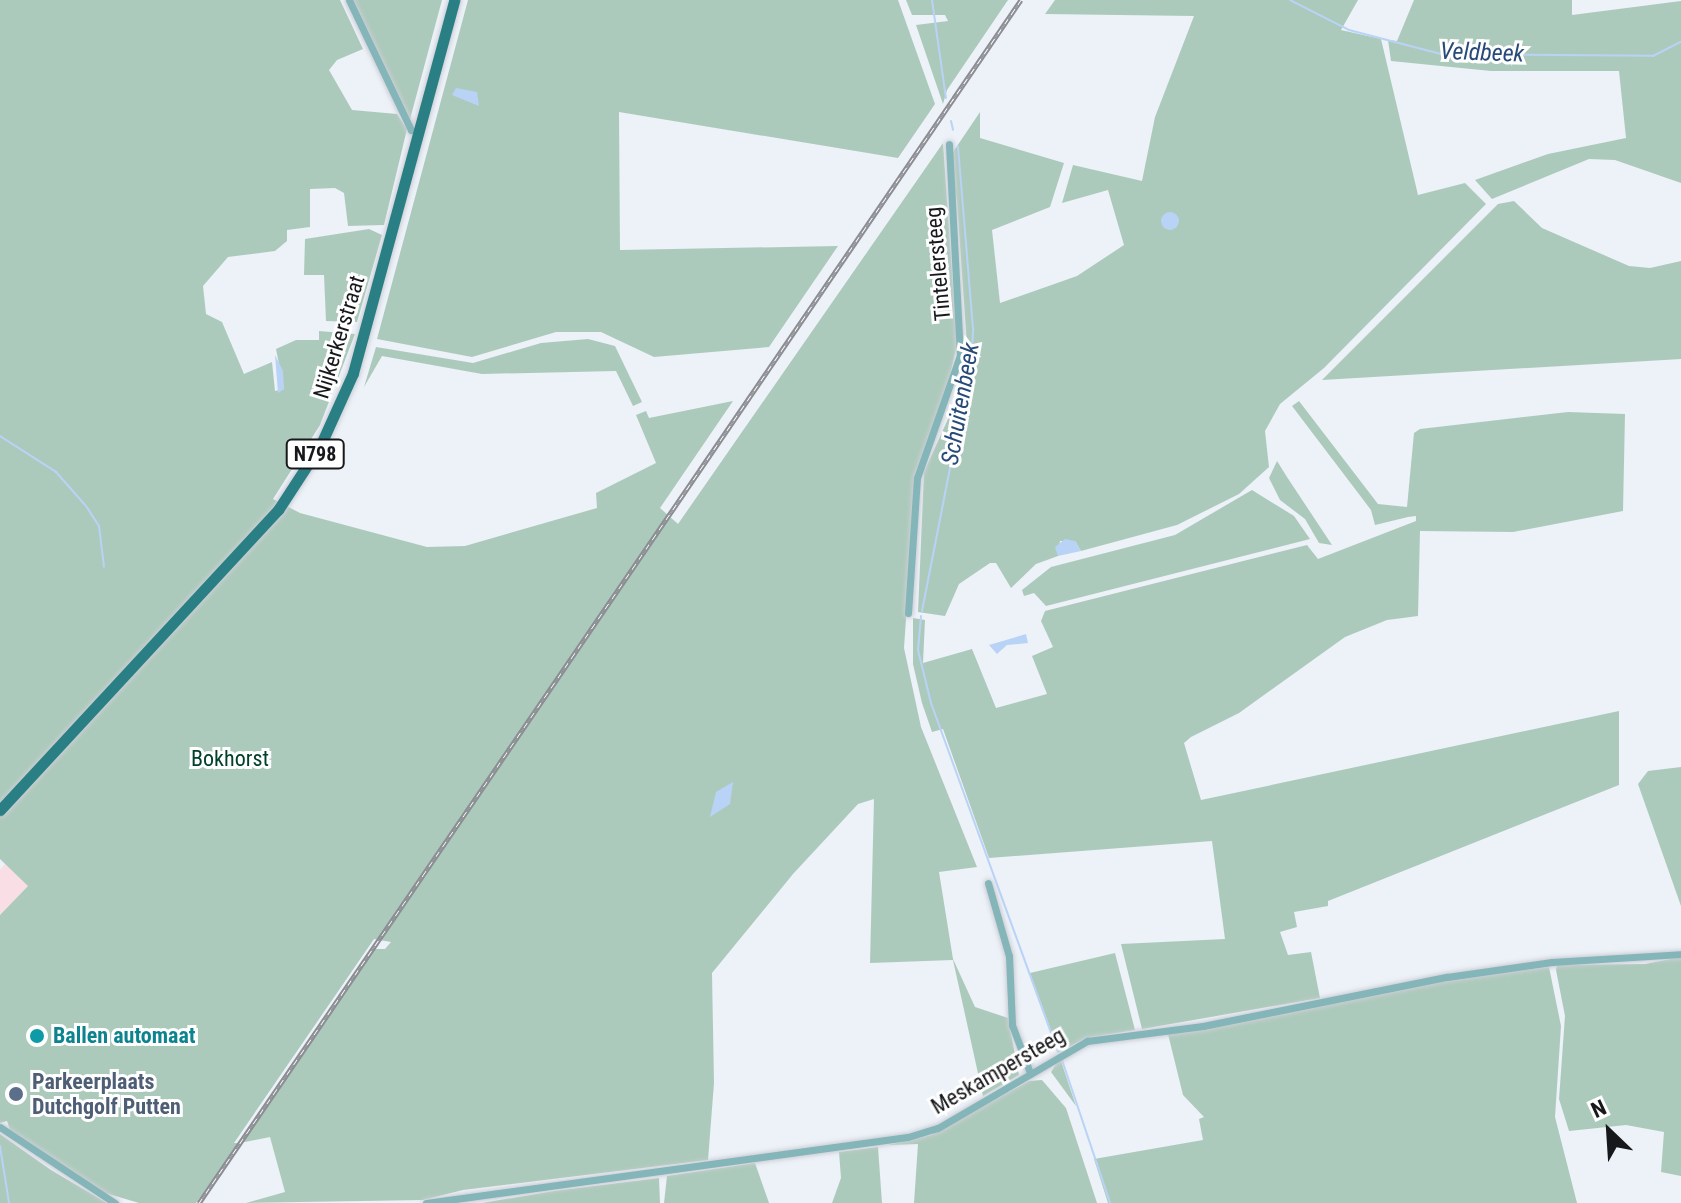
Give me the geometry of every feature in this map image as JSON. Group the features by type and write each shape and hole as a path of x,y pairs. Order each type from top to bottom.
{"main road":[{"name":"Nijkerkerstraat","path":"0,810 291,494 321,444 353,373 454,0"}],"street":[{"path":"349,0 411,130 418,132"},
{"name":"Tintelersteeg","path":"908,613 917,478 949,398 961,341 949,144"},
{"path":"988,883 1009,956 1012,1025 1030,1073"},
{"name":"Meskampersteeg","path":"426,1203 908,1137 938,1128 1087,1041 1203,1026 1447,977 1552,962 1681,954"},
{"path":"0,1127 115,1203"}],"shaded area":[{"path":"5,864 29,885 0,915 0,870"}],"green space":[{"name":"Bokhorst","path":"0,0 340,0 363,49 337,60 329,70 352,110 397,114 407,129 384,225 348,226 344,193 335,188 310,189 310,227 287,230 287,241 275,251 228,257 203,286 206,314 222,322 244,374 272,362 275,391 284,389 276,349 296,340 319,340 319,331 355,334 320,425 273,499 300,513 427,547 465,546 597,508 596,493 656,463 636,415 646,411 649,418 733,401 660,508 678,524 943,143 957,344 945,398 916,472 904,648 921,727 977,867 939,872 953,959 975,1007 1008,1018 1019,1075 983,1096 953,960 870,963 874,799 858,804 793,874 712,973 714,1083 708,1160 463,1190 423,1200 246,1203 285,1192 270,1137 240,1143 196,1203 139,1203 102,1192 10,1130 7,1121 0,1123 0,915 28,886 0,859","holes":["374,939 391,942 385,949 373,949 240,1143 234,1143"]},
{"path":"350,0 442,0 409,123"},
{"path":"468,0 898,0 935,104 898,158 619,112 620,250 838,246 769,347 654,357 601,332 556,332 472,357 377,339"},
{"path":"906,0 1008,0 947,90 943,104 916,25 948,21 945,15 912,15"},
{"path":"1055,0 1358,0 1341,30 1381,39 1418,195 1465,183 1486,204 1324,368 1280,404 1265,431 1269,467 1239,494 1177,525 1081,551 1075,541 1060,541 1058,556 1036,564 1011,588 996,563 990,563 959,584 945,616 918,612 924,472 957,399 967,346 957,202 949,158 980,112 980,138 1064,163 1050,207 992,230 1000,303 1077,276 1124,245 1108,190 1062,203 1073,165 1142,181 1155,117 1194,16 1045,14"},
{"path":"1414,0 1572,0 1572,15 1681,1 1681,183 1615,160 1589,159 1492,199 1475,180 1548,154 1626,138 1619,71 1491,71 1391,61 1388,40 1397,41"},
{"path":"1514,201 1542,228 1629,266 1650,268 1681,261 1681,359 1322,380 1498,204"},
{"path":"369,229 382,235 357,322 326,321 324,275 304,275 305,239"},
{"path":"588,339 615,346 642,402 633,406 616,371 482,374 382,356 364,387 376,347 473,363 541,343"},
{"path":"1299,401 1378,504 1407,507 1414,433 1420,429 1568,412 1625,414 1623,511 1513,532 1420,531 1418,616 1387,620 1345,637 1239,713 1191,737 1184,743 1201,800 1619,711 1619,785 1328,901 1328,906 1294,912 1297,927 1280,932 1288,955 1311,952 1320,998 1142,1029 1121,944 1225,939 1212,841 989,858 943,729 932,732 922,703 913,664 913,618 925,620 923,663 972,649 996,708 1047,694 1032,656 1053,647 1041,621 1045,611 1307,545 1318,559 1416,521 1416,516 1375,525 1371,510 1292,406"},
{"path":"1277,461 1332,545 1319,543 1305,519 1280,500 1269,478"},
{"path":"1252,490 1294,516 1310,539 1046,606 1034,593 1024,596 1022,590 1051,567 1175,535"},
{"path":"1681,767 1681,906 1638,784 1648,771"},
{"path":"1115,953 1135,1030 1086,1038 1059,1052 1030,973"},
{"path":"1681,957 1681,1176 1661,1172 1664,1132 1626,1125 1569,1131 1559,1099 1565,1016 1556,970 1557,965 1645,964"},
{"path":"1549,967 1561,1026 1555,1117 1577,1203 1108,1203 1094,1159 1203,1140 1199,1119 1204,1117 1183,1095 1168,1034 1466,977"},
{"path":"1060,1058 1076,1106 1051,1072"},
{"path":"1042,1080 1066,1108 1097,1203 914,1203 918,1144 888,1145 931,1135 1029,1081"},
{"path":"0,1134 51,1170 107,1203 0,1203"},
{"path":"878,1147 882,1203 832,1203 841,1178 839,1152"},
{"path":"755,1163 769,1203 664,1203 667,1176"},
{"path":"659,1178 660,1203 482,1203 554,1191"}],"water":[{"path":"456,88 477,92 479,106 452,95"},
{"path":"1170,212 1179,221 1170,230 1161,221"},
{"path":"275,355 283,371 284,389 278,393"},
{"path":"1065,539 1075,541 1081,551 1058,556 1055,547"},
{"path":"1026,634 1028,643 1007,645 997,654 989,645"},
{"path":"733,782 730,804 710,817 716,792"}],"waterway":[{"name":"Schuitenbeek","path":"932,0 946,98"},
{"name":"Veldbeek","path":"1290,0 1349,30 1441,54 1653,56 1681,42"},
{"name":"Schuitenbeek","path":"951,121 953,130"},
{"name":"Schuitenbeek","path":"922,611 971,361 973,329 958,147"},
{"path":"0,436 56,472 86,506 99,526 104,567"},
{"name":"Schuitenbeek","path":"921,616 918,650 931,703 1058,1052"},
{"name":"Schuitenbeek","path":"1062,1060 1110,1203"},
{"path":"0,1146 9,1203"}],"railway":[{"path":"199,1203 1021,0"}],"place":[{"name":"Ballen automaat","path":"37,1036"},
{"name":"Parkeerplaats Dutchgolf Putten","path":"16,1094"}]}
